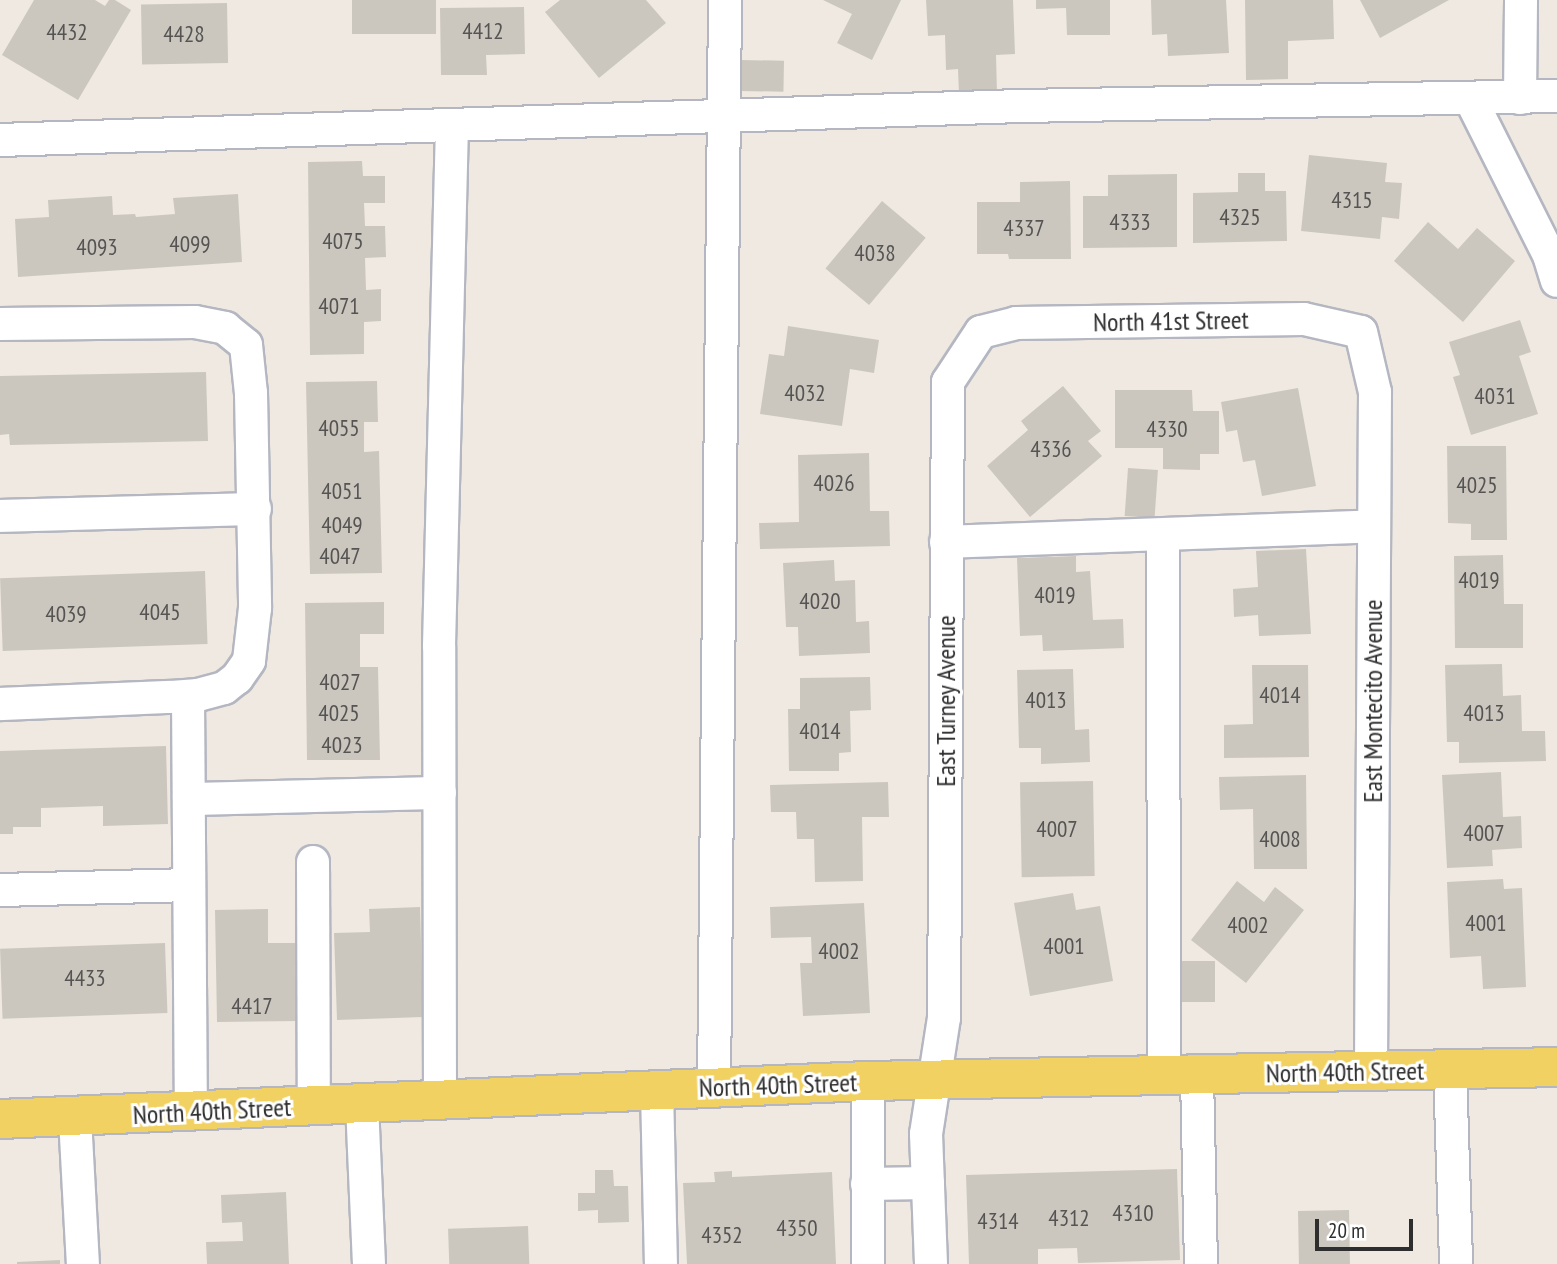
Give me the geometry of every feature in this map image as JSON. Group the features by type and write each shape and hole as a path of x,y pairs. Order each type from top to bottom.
{"main road":[{"name":"North 40th Street","path":"0,1119 75,1118 868,1081 1557,1067"}],"street":[{"path":"714,1087 725,0"},
{"path":"1520,98 1521,0"},
{"path":"0,140 1022,106 1557,96"},
{"path":"1469,97 1549,255 1557,281"},
{"path":"440,1101 439,646 452,126"},
{"name":"North 41st Street","path":"981,331 1016,323 1304,319 1361,332"},
{"path":"0,324 195,321 225,328 246,345 251,393 256,608 249,661 237,678 224,688 188,696 0,704"},
{"name":"East Turney Avenue","path":"931,1264 926,1133 944,1018 948,382 981,331"},
{"name":"East Montecito Avenue","path":"1361,332 1375,392 1371,1072"},
{"path":"0,516 255,509"},
{"path":"946,542 1374,526"},
{"path":"1163,535 1180,1075 1201,1264"},
{"path":"188,696 191,1112"},
{"path":"189,799 440,793"},
{"path":"313,862 314,1107"},
{"path":"0,890 188,885"},
{"path":"1450,1070 1456,1264"},
{"path":"867,1264 868,1081"},
{"path":"657,1090 661,1264"},
{"path":"362,1104 369,1264"},
{"path":"75,1118 83,1264"},
{"path":"867,1184 928,1183"}],"building":[{"path":"34,0 95,0 105,6 109,0 115,0 131,10 78,100 2,55"},
{"path":"352,0 436,0 436,34 352,34"},
{"path":"560,0 646,0 666,23 599,78 545,12"},
{"path":"823,0 901,0 872,60 837,43 852,14"},
{"path":"926,0 1013,0 1015,54 996,55 997,93 959,94 958,69 946,70 945,35 928,36"},
{"path":"1036,0 1110,0 1110,35 1067,35 1066,8 1036,9"},
{"path":"1151,0 1226,0 1229,53 1168,56 1167,34 1152,35"},
{"path":"1245,0 1333,0 1334,39 1288,41 1288,79 1246,80"},
{"path":"1360,0 1449,0 1380,38"},
{"path":"227,3 228,63 142,64 141,5"},
{"path":"524,7 525,54 486,55 487,75 441,75 440,8"},
{"path":"741,60 784,61 783,92 740,91"},
{"path":"1309,155 1387,163 1385,182 1402,183 1399,219 1382,217 1380,239 1301,231"},
{"path":"362,161 363,176 385,176 385,203 364,203 365,226 385,226 386,257 365,258 366,290 381,289 381,321 364,322 364,354 310,355 308,162"},
{"path":"1238,173 1265,173 1265,191 1286,191 1287,241 1193,243 1193,193 1238,192"},
{"path":"1177,174 1177,247 1083,248 1083,196 1108,196 1108,175"},
{"path":"1070,181 1071,259 1009,259 1008,254 977,254 977,202 1020,202 1020,182"},
{"path":"238,194 242,262 18,277 15,219 49,217 48,200 112,196 113,215 135,214 136,217 175,214 173,198"},
{"path":"882,201 926,238 869,305 825,268"},
{"path":"1428,222 1458,249 1477,228 1515,261 1463,322 1394,261"},
{"path":"1520,320 1531,352 1519,356 1538,414 1471,435 1453,377 1460,375 1449,342"},
{"path":"788,326 879,340 874,373 850,369 842,426 760,414 769,354 784,356"},
{"path":"206,372 208,441 10,445 9,434 0,435 0,376"},
{"path":"377,381 378,422 364,422 364,452 379,451 382,573 310,574 306,382"},
{"path":"1063,386 1101,431 1088,441 1102,456 1030,517 987,466 1028,430 1021,421"},
{"path":"1298,388 1316,486 1262,496 1255,460 1243,462 1237,430 1226,432 1221,402"},
{"path":"1115,390 1192,390 1193,411 1219,411 1219,454 1200,454 1200,470 1163,469 1163,448 1115,448"},
{"path":"1447,446 1506,446 1507,540 1471,540 1471,524 1448,523"},
{"path":"869,453 870,511 889,511 890,546 760,549 759,523 799,522 798,455"},
{"path":"1128,468 1158,470 1155,518 1125,516"},
{"path":"1306,549 1311,634 1259,636 1258,615 1234,617 1233,589 1258,587 1256,551"},
{"path":"1503,555 1504,604 1523,604 1523,648 1455,648 1454,556"},
{"path":"1076,556 1076,572 1090,571 1093,620 1123,619 1124,648 1043,651 1042,635 1020,636 1017,558"},
{"path":"834,560 835,581 855,580 856,622 869,621 870,653 799,656 798,627 786,627 783,563"},
{"path":"205,571 208,644 3,651 0,578"},
{"path":"384,602 384,634 360,634 360,667 378,667 380,760 307,760 305,603"},
{"path":"1502,664 1503,696 1521,695 1522,731 1545,731 1546,761 1459,763 1459,742 1447,742 1445,665"},
{"path":"1252,665 1308,665 1309,757 1224,758 1224,725 1253,724"},
{"path":"1073,669 1075,730 1089,729 1090,762 1041,764 1041,748 1019,748 1017,670"},
{"path":"870,677 871,710 850,711 851,752 839,753 839,771 789,771 788,709 800,709 800,678"},
{"path":"166,746 168,824 103,826 103,806 41,808 41,827 13,827 13,834 0,834 0,751"},
{"path":"1501,772 1503,817 1521,816 1522,848 1492,850 1493,866 1447,868 1442,775"},
{"path":"1306,775 1307,869 1254,869 1253,809 1220,810 1219,777"},
{"path":"1093,781 1095,876 1022,877 1020,782"},
{"path":"888,782 889,817 862,817 863,881 815,882 814,839 797,839 796,812 771,812 770,785"},
{"path":"1503,879 1504,889 1522,888 1526,987 1483,989 1481,956 1450,958 1447,882"},
{"path":"1237,881 1264,902 1275,887 1304,910 1246,983 1191,940"},
{"path":"1073,893 1076,910 1100,906 1113,981 1030,996 1014,903"},
{"path":"864,903 870,1013 803,1016 800,963 812,963 811,937 771,938 770,907"},
{"path":"420,907 423,1017 337,1020 334,933 370,932 369,909"},
{"path":"268,909 268,943 298,943 300,1021 217,1022 215,910"},
{"path":"165,943 167,1013 3,1019 0,949"},
{"path":"1180,961 1215,961 1215,1002 1180,1002"},
{"path":"1177,1169 1180,1260 1078,1263 1077,1248 1038,1249 1038,1264 969,1264 966,1175"},
{"path":"595,1170 613,1170 614,1186 628,1186 629,1222 598,1223 598,1210 578,1211 578,1193 595,1193"},
{"path":"732,1171 732,1177 832,1172 836,1264 687,1264 683,1183 715,1182 714,1172"},
{"path":"286,1192 289,1264 207,1264 206,1242 243,1241 242,1222 222,1223 221,1195"},
{"path":"1349,1210 1350,1264 1299,1264 1298,1211"},
{"path":"528,1226 529,1264 449,1264 448,1229"},
{"path":"60,1260 60,1264 17,1264 17,1262"}]}
